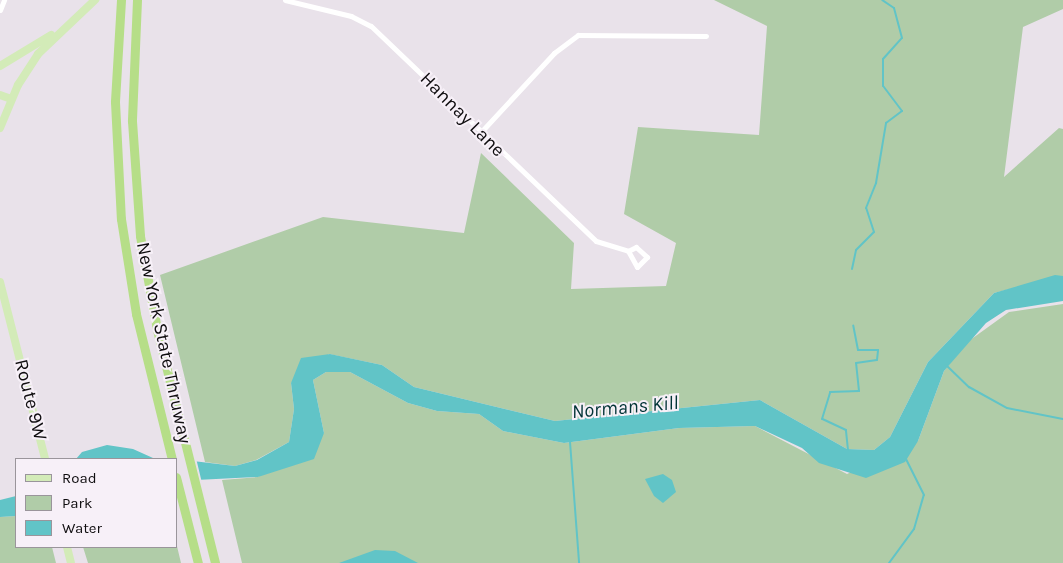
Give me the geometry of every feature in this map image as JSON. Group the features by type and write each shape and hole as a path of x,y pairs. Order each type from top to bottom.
{"highway":[{"name":"New York State Thruway","path":"137,0 132,102 137,217 152,311 215,563"},
{"name":"New York State Thruway","path":"121,4 115,102 119,200 134,305 172,458"},
{"path":"178,485 198,563"}],"main road":[{"path":"0,128 11,99 33,61 61,29 95,0"},
{"path":"0,66 61,29"},
{"path":"0,95 11,99"},
{"name":"Route 9W","path":"0,282 45,458"},
{"path":"67,548 71,563"}],"street":[{"path":"0,10 4,0"},
{"name":"Hannay Lane","path":"285,0 352,16 370,26 596,242 628,251"},
{"path":"480,133 554,53 578,35 706,36"}],"green space":[{"path":"714,0 1063,0 1063,9 1023,27 1004,177 1059,128 1063,129 1063,276 994,293 928,362 890,437 874,450 847,449 760,400 555,421 414,387 382,365 329,354 291,383 294,409 289,442 256,460 235,466 205,462 160,275 323,217 464,233 481,153 574,243 571,289 666,286 676,243 624,214 638,127 759,135 767,26"},
{"path":"1063,304 1063,563 242,563 222,480 258,477 324,433 313,380 326,372 350,372 408,403 437,411 479,414 503,431 564,443 679,428 755,426 847,474 918,441 944,371 966,343 1009,312"},
{"path":"15,516 15,548 52,548 56,563 0,563 0,517"},
{"path":"83,548 177,548 181,563 88,563"}],"water":[{"path":"1055,275 1063,276 1063,301 1006,310 986,323 944,371 918,441 905,462 866,478 819,463 802,448 755,426 679,428 564,443 503,431 479,414 437,411 408,403 350,372 326,372 313,380 324,433 314,459 258,477 178,481 178,459 235,466 257,460 289,442 294,409 291,383 301,358 330,354 382,365 414,387 555,421 760,400 847,449 874,450 890,437 928,362 994,293"},
{"path":"107,445 133,449 153,458 77,458 82,452"},
{"path":"663,474 672,480 676,492 663,503 654,496 645,479"},
{"path":"15,496 15,516 0,517 0,500"},
{"path":"375,550 395,551 418,563 339,563"}],"pier":[{"path":"165,456 196,458 202,483 178,483 178,458"}],"waterway":[{"path":"852,269 856,250 874,232 866,208 876,183 886,123 902,111 883,86 883,59 902,38 894,8 882,0"},
{"path":"848,450 846,430 822,419 830,392 859,391 856,363 877,360 878,350 858,350 853,325"},
{"path":"946,365 969,387 1007,408 1063,419"},
{"path":"570,442 579,563"},
{"path":"889,563 914,529 924,495 906,459"}],"water label":[{"name":"Normans Kill","path":"625,407"}]}
